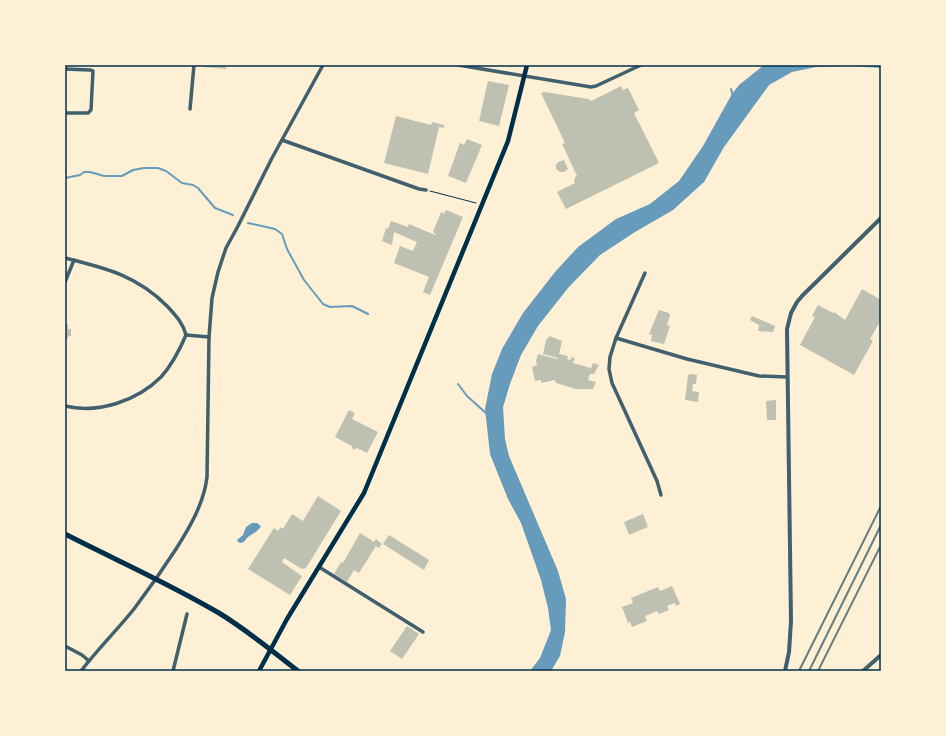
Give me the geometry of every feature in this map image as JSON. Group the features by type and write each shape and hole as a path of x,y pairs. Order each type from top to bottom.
{"main road":[{"path":"259,671 270,649 357,506 373,471 508,141 527,65"},
{"path":"65,534 220,614 270,649 298,671"}],"street":[{"path":"190,109 194,65"},
{"path":"81,671 147,592 184,537 204,496 207,477 209,337 212,298 220,264 282,140 323,65"},
{"path":"458,65 591,87 641,65"},
{"path":"65,69 93,71 91,110 88,113 65,113"},
{"path":"282,140 419,189 426,190"},
{"path":"785,671 789,652 791,621 787,329 791,313 802,296 881,218"},
{"path":"65,258 110,270 141,284 152,291 177,316 184,325 186,335 178,353 161,376 135,396 105,406 80,408 65,406"},
{"path":"65,282 74,260"},
{"path":"645,273 616,338 610,357 609,369 612,383 657,481 661,495"},
{"path":"186,335 209,337"},
{"path":"616,338 687,359 744,373 759,376 787,377"},
{"path":"319,567 422,632"},
{"path":"173,671 187,614"},
{"path":"65,646 82,655 89,661"},
{"path":"863,671 881,656"}],"path":[{"path":"426,190 473,202"}],"water":[{"path":"764,65 881,65 881,68 851,66 816,67 792,72 769,85 724,147 704,182 673,210 635,232 600,255 568,288 538,326 521,355 503,407 505,439 509,456 558,571 566,599 565,632 560,656 551,671 530,671 540,658 551,630 548,608 541,580 521,523 508,499 490,454 485,409 492,374 502,349 523,313 555,272 578,247 616,219 650,204 679,181 703,146 732,94 739,85"},
{"path":"252,523 257,523 261,526 243,542 238,542 237,540 243,535 246,527"}],"building":[{"path":"204,65 226,65 226,69 204,67"},
{"path":"488,81 509,85 499,126 479,121"},
{"path":"621,86 623,90 628,88 639,110 634,113 659,163 566,209 557,192 575,183 575,177 577,176 562,144 565,143 541,93 545,92 589,99 591,101"},
{"path":"396,116 431,125 432,122 444,125 444,128 439,127 428,174 384,163"},
{"path":"467,139 482,145 466,183 448,176 460,143 464,145"},
{"path":"564,160 568,169 564,172 560,172 556,169 556,165 558,162"},
{"path":"446,210 463,217 430,295 423,292 429,277 394,263 400,246 413,251 417,242 394,232 392,245 382,241 386,228 388,229 391,221 408,227 409,224 435,235 436,234 433,232 441,212 444,214"},
{"path":"862,289 881,300 881,320 870,339 873,341 854,375 800,345 815,317 812,316 818,305 833,313 834,312 845,320"},
{"path":"659,310 669,313 670,315 667,325 670,326 664,344 651,341 652,335 649,334"},
{"path":"752,316 775,326 773,332 758,331 759,325 750,320"},
{"path":"65,324 68,324 68,329 71,329 71,336 68,336 68,339 65,339"},
{"path":"550,336 562,341 559,354 568,356 567,359 571,360 571,357 575,358 573,363 591,368 593,363 599,365 594,374 590,374 588,380 596,382 593,389 576,389 556,383 555,380 541,383 541,380 535,381 532,367 537,365 536,361 538,354 558,358 543,354 546,340"},
{"path":"688,375 697,375 696,384 693,384 692,391 699,392 698,402 685,400"},
{"path":"776,400 776,420 767,420 766,401"},
{"path":"349,410 355,413 352,419 378,432 367,453 357,448 353,450 352,446 335,437"},
{"path":"318,496 341,511 306,568 302,569 284,558 282,562 302,576 290,595 248,569 274,528 278,531 281,527 283,529 292,514 303,521"},
{"path":"643,514 648,527 629,535 624,522"},
{"path":"360,533 374,542 376,539 382,544 379,548 376,546 359,573 354,570 347,582 334,574 341,562 343,563"},
{"path":"389,535 429,560 424,570 383,544"},
{"path":"672,586 680,604 676,606 675,603 667,606 669,610 659,614 657,611 645,616 647,621 632,627 630,622 628,623 622,607 633,603 631,598 658,587 660,591"},
{"path":"407,626 419,634 402,659 390,651"}],"waterway":[{"path":"731,89 733,96"},
{"path":"65,178 80,175 84,172 104,176 122,176 133,170 158,168 166,171 182,183 193,185 198,188 215,208 233,215"},
{"path":"248,223 275,229 282,234 287,249 304,280 323,304 330,307 352,306 368,314"},
{"path":"458,384 467,396 487,414"}],"railway":[{"path":"799,671 881,506"},
{"path":"809,671 881,525"},
{"path":"818,671 881,545"}]}
